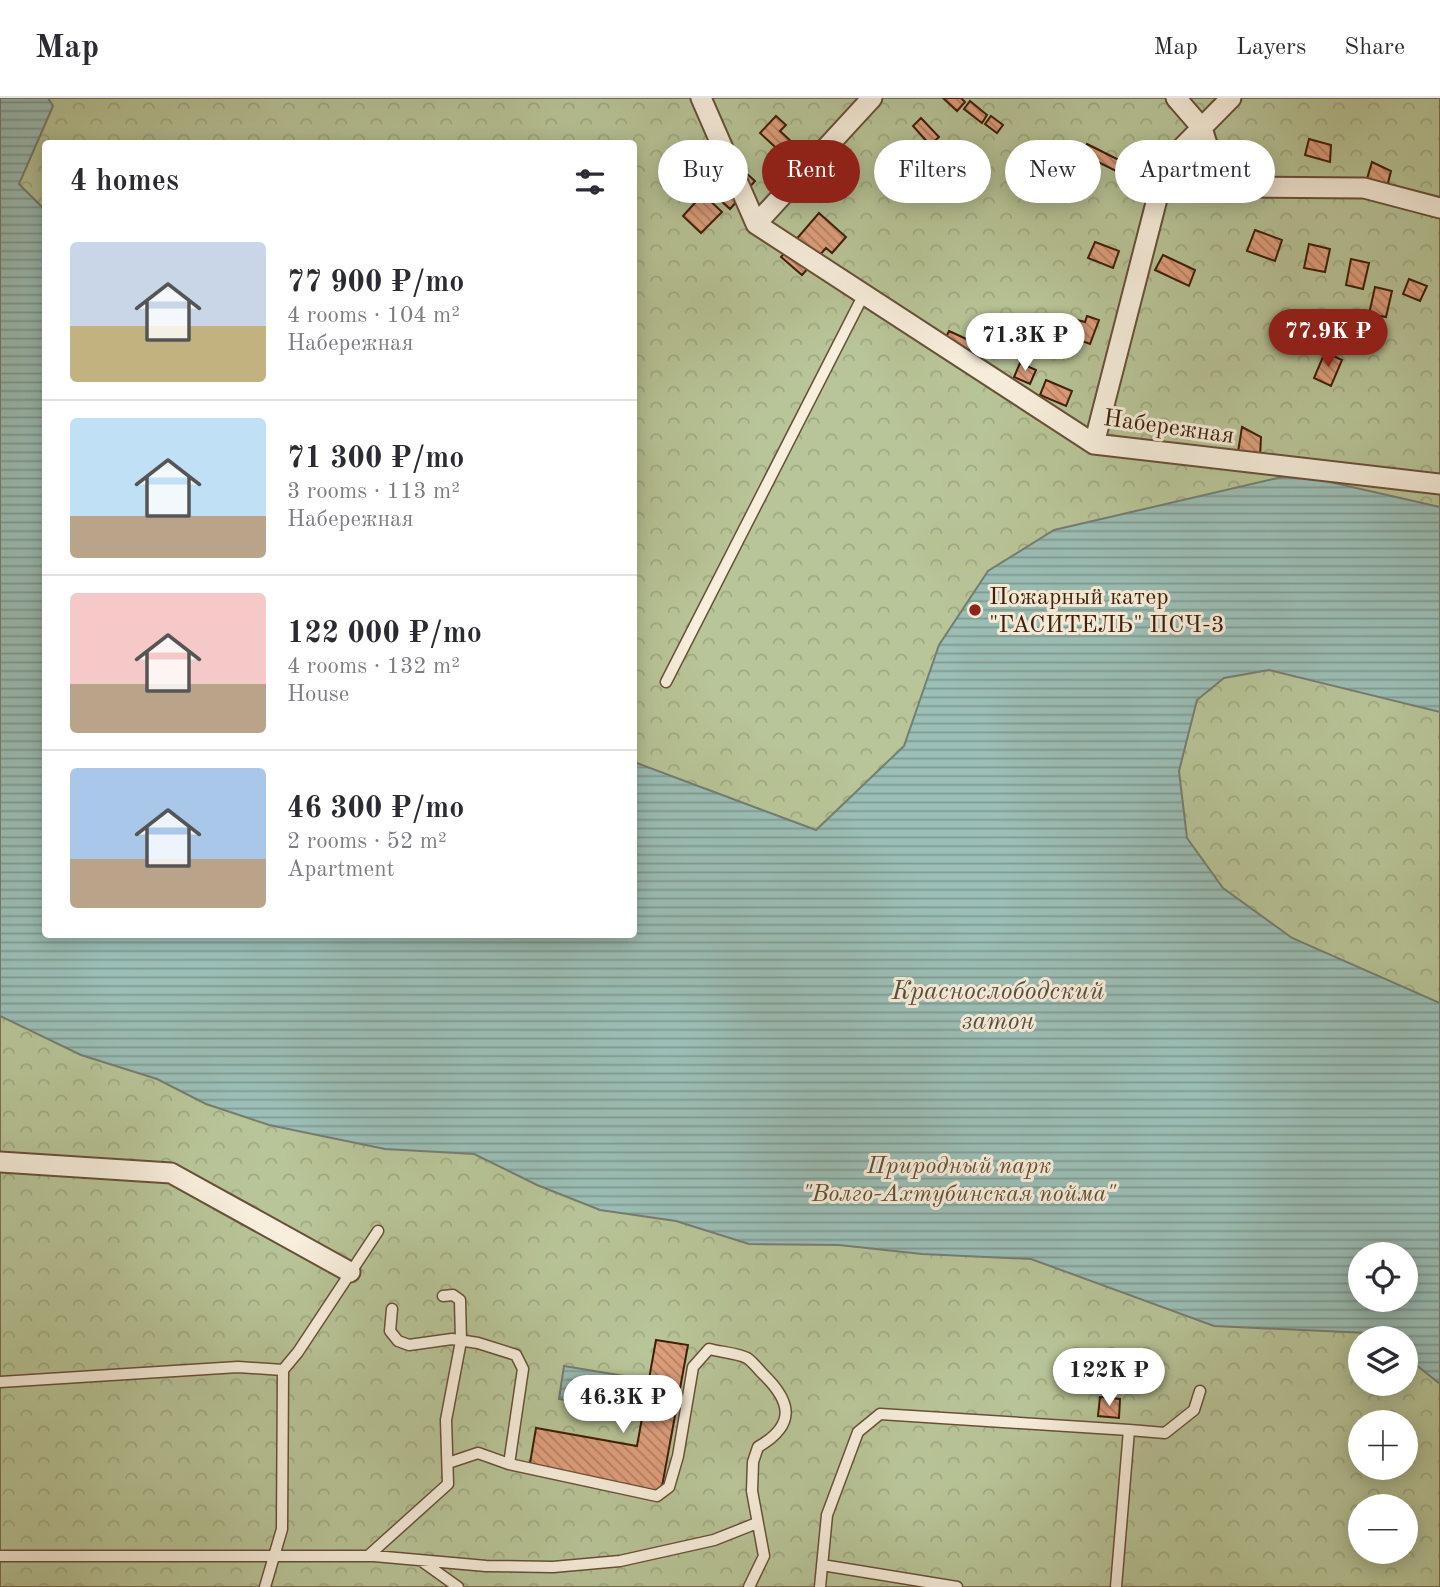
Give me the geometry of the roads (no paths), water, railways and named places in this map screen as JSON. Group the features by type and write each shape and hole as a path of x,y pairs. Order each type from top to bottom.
{"street":[{"path":"701,98 756,224 872,98"},
{"path":"1177,98 1202,128 1211,157 1244,187 1364,188 1440,208"},
{"path":"1094,444 1166,164 1230,98"},
{"name":"Набережная","path":"756,224 1094,444 1440,484"},
{"path":"0,1162 171,1173 349,1272"}],"lane":[{"path":"666,682 864,294"},
{"path":"265,1587 282,1529 287,1495 283,1370 298,1352 378,1231"},
{"path":"368,1556 447,1485 446,1420 461,1341 460,1300 453,1295 443,1296"},
{"path":"392,1310 390,1331 398,1341 409,1345 461,1341 516,1355 523,1369 509,1464"},
{"path":"448,1463 478,1453 509,1464 657,1496 669,1487 678,1456 693,1367 709,1349 747,1358 776,1386 787,1410 783,1428 775,1437 758,1447 753,1462 752,1491 764,1556 749,1587"},
{"path":"0,1382 238,1367 283,1370"},
{"path":"820,1587 827,1515 858,1432 880,1414 1165,1433 1194,1410 1200,1391"},
{"path":"1116,1587 1129,1430"},
{"path":"0,1556 368,1556 423,1562 553,1567 620,1561 714,1540 757,1522"},
{"path":"423,1562 458,1587"},
{"path":"822,1565 957,1587"}],"water":[{"name":"Краснослободский затон","path":"0,98 48,98 53,106 19,184 42,207 42,938 637,938 637,763 816,830 904,746 939,645 988,571 1054,530 1295,474 1440,507 1440,712 1269,670 1224,678 1197,700 1179,771 1187,838 1223,888 1292,938 1440,1003 1440,1384 1418,1366 1418,1326 1348,1326 1348,1332 1214,1326 1031,1259 922,1254 839,1245 749,1244 676,1221 600,1210 537,1185 474,1154 385,1149 269,1125 206,1104 157,1079 81,1055 0,1016"},
{"path":"564,1366 637,1378 632,1411 559,1399"}],"place":[{"name":"Пожарный катер \"ГАСИТЕЛЬ\" ПСЧ-3","path":"975,610"}],"park label":[{"name":"Природный парк \"Волго-Ахтубинская пойма\"","path":"959,1179"}]}
